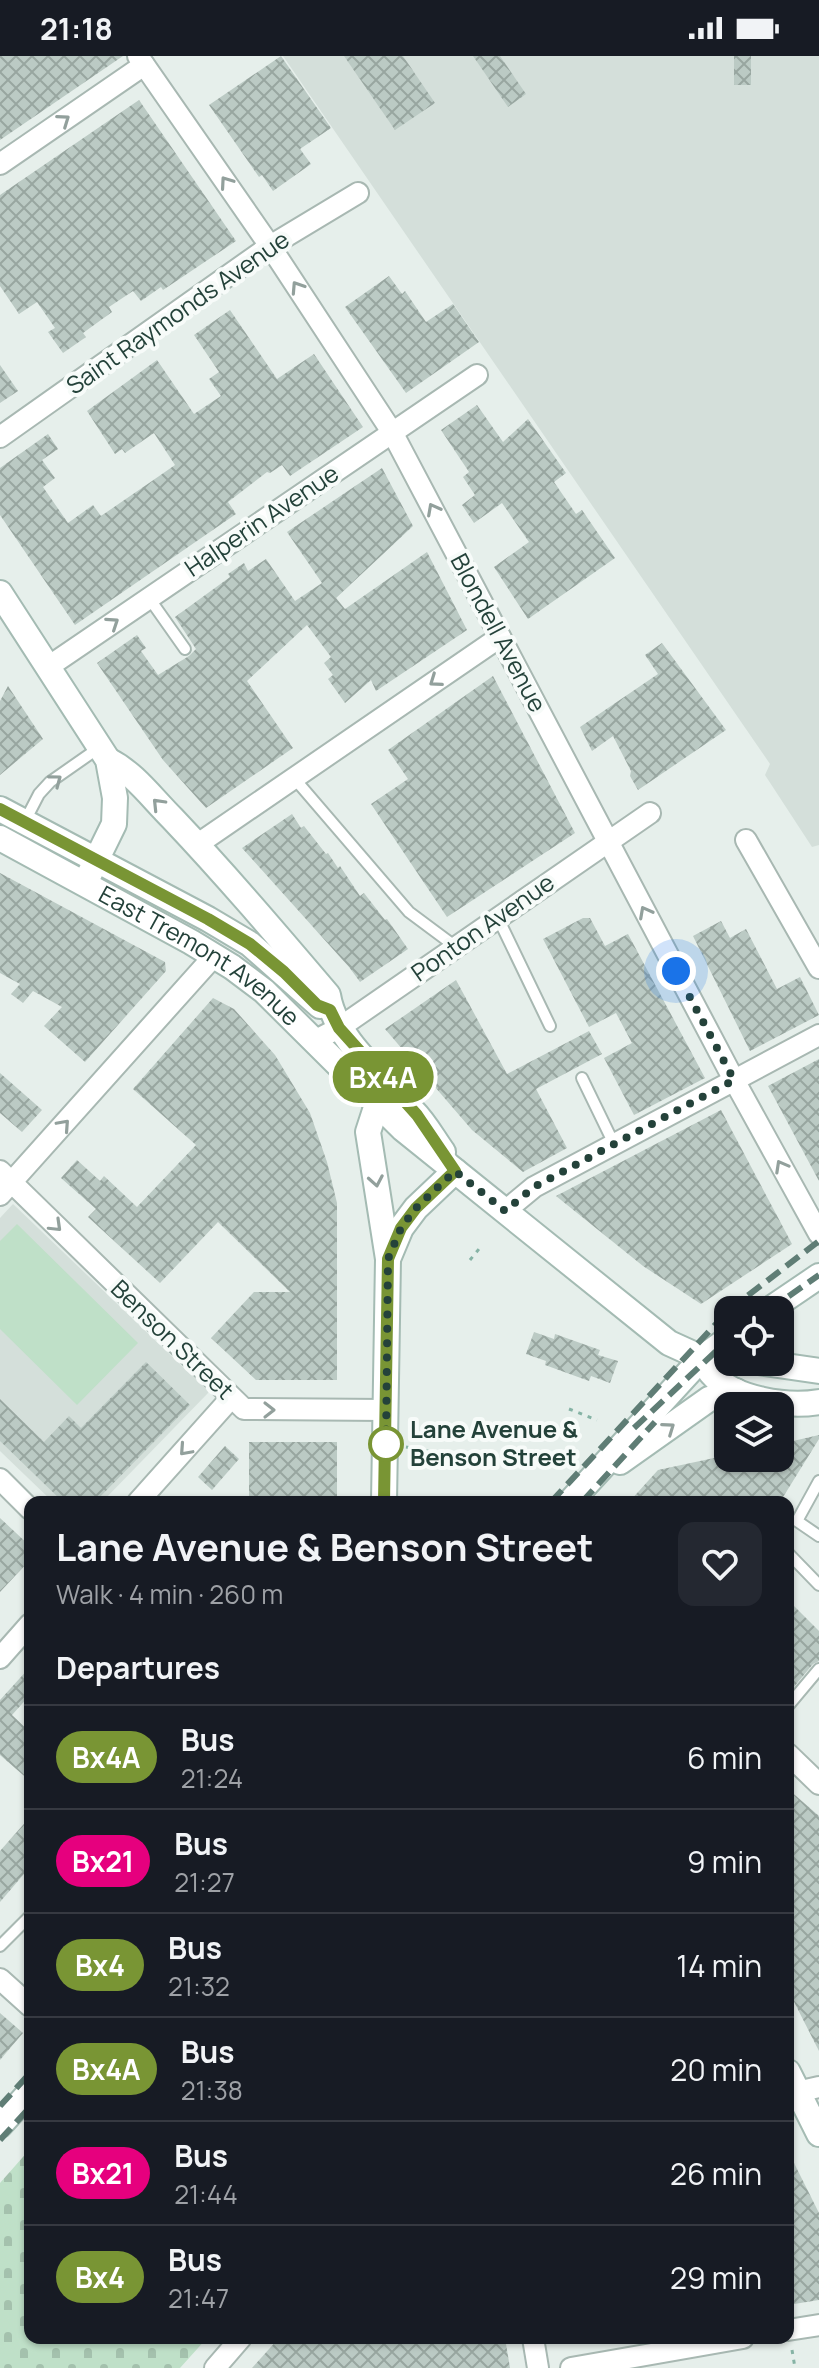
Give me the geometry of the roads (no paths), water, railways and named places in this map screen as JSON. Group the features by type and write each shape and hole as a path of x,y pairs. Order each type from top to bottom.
{"main road":[{"path":"0,593 12,620 48,667 104,754 115,798 114,824 84,884"},
{"path":"104,754 126,769 198,844 328,995 334,1019"},
{"name":"East Tremont Avenue","path":"0,809 250,944 334,1019 417,1115 455,1171"},
{"name":"East Tremont Avenue","path":"0,838 214,956 264,991 403,1129 669,1343 702,1358"},
{"path":"384,1496 388,1259 368,1132 386,1080"},
{"path":"388,1259 401,1228 416,1208 455,1171"},
{"path":"790,1296 819,1276"},
{"path":"576,1495 702,1358 714,1349"},
{"path":"702,1358 714,1358"},
{"path":"702,1358 712,1375 736,1391 778,1402 819,1402"},
{"path":"794,1367 819,1371"},
{"path":"576,1495 709,1399 736,1391"},
{"path":"798,2086 819,2134"},
{"path":"0,2125 24,2099"}],"street":[{"path":"0,164 141,60"},
{"name":"Blondell Avenue","path":"141,60 270,246 392,432 734,1080 819,1234"},
{"name":"Saint Raymonds Avenue","path":"0,437 270,246 358,193"},
{"name":"Halperin Avenue","path":"48,667 477,375"},
{"path":"198,844 500,637"},
{"name":"Ponton Avenue","path":"314,1041 334,1019 456,947 650,813"},
{"path":"746,840 819,968"},
{"path":"4,1183 214,956"},
{"path":"505,1211 534,1187 819,1035"},
{"name":"Benson Street","path":"4,1183 244,1409 385,1410"},
{"path":"143,1496 231,1398"},
{"path":"0,1479 24,1503"},
{"path":"0,1658 24,1631"},
{"path":"794,1760 819,1784"},
{"path":"0,1979 24,2001"},
{"path":"794,2329 819,2325"},
{"path":"215,2368 236,2344"},
{"path":"534,2344 538,2368"},
{"path":"571,2368 709,2344"}],"lane":[{"path":"149,598 185,649"},
{"path":"24,823 39,794 50,782 104,754"},
{"path":"294,778 409,912 456,947"},
{"path":"498,918 550,1026"},
{"path":"582,1078 614,1144"},
{"path":"819,1481 797,1521 819,1536"},
{"path":"794,1559 819,1585"},
{"path":"794,1699 819,1669"},
{"path":"0,1946 24,1922"}],"railway":[{"path":"747,1296 819,1241"},
{"path":"789,1296 819,1275"},
{"path":"557,1496 714,1326"},
{"path":"634,1428 714,1353"},
{"path":"587,1496 655,1422"},
{"path":"0,2106 24,2080"},
{"path":"0,2140 24,2114"}],"place":[{"name":"Lane Avenue & Benson Street","path":"386,1444"}]}
